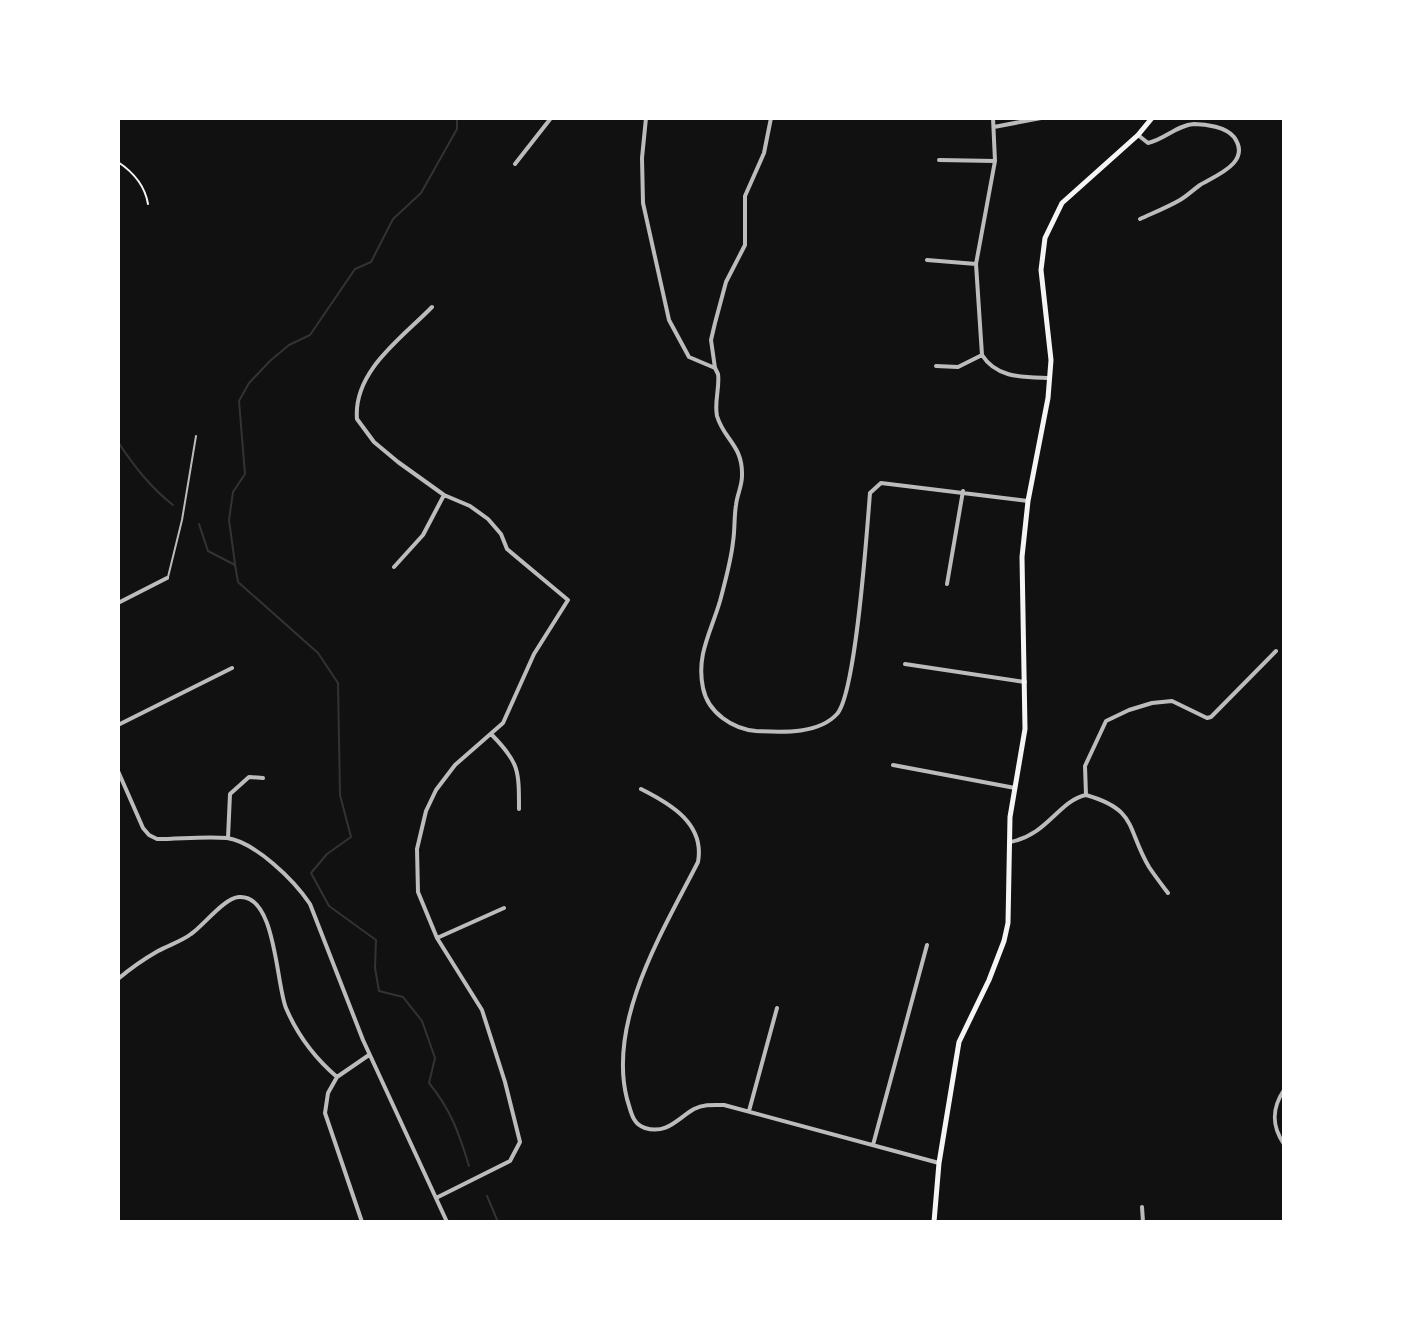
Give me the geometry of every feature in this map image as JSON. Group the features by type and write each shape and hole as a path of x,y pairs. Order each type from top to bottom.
{"main road":[{"path":"934,1222 939,1163 959,1042 989,980 1006,932 1008,842 1025,729 1022,557 1028,501 1050,378 1050,341 1041,270 1045,238 1062,203 1138,135 1152,118"}],"street":[{"path":"515,164 551,118"},
{"path":"646,118 642,158 645,220 669,320 689,357 715,368"},
{"path":"771,118 764,153 745,196 745,245 726,282 711,340 720,384 717,416 742,460 743,479 736,503 733,542 725,581 702,647 700,668 704,693 718,714 735,728 787,733 829,721 838,714 846,693 856,634 870,493 875,486 881,483 963,491 1028,501"},
{"path":"993,118 995,161 976,264 982,355 989,366 1004,374 1050,378"},
{"path":"994,127 1041,118"},
{"path":"1138,135 1148,143 1159,141 1192,124 1220,127 1233,135 1240,149 1228,170 1180,200 1140,219"},
{"path":"939,160 995,161"},
{"path":"927,260 976,264"},
{"path":"432,307 370,371 357,410 362,428 374,442 444,495 470,506 488,519 501,534 507,549 568,600 534,654 503,723 455,765 436,790 426,811 417,849 418,892 437,938 482,1010 520,1142 510,1161 436,1198"},
{"path":"936,366 958,367 982,355"},
{"path":"947,584 963,491"},
{"path":"394,567 423,535 444,495"},
{"path":"118,603 167,578"},
{"path":"1086,795 1085,766 1106,721 1141,706 1172,701 1207,718 1223,707 1276,651"},
{"path":"905,664 1025,682"},
{"path":"118,725 232,668"},
{"path":"491,734 511,754 519,778 519,809"},
{"path":"893,765 1015,788"},
{"path":"118,771 149,835 157,839 228,838 243,843 287,876 310,904 369,1055 447,1222"},
{"path":"228,838 230,794 249,777 263,778"},
{"path":"641,789 661,799 688,822 699,838 700,848 698,862 646,963 631,1008 624,1048 626,1092 632,1117 639,1126 662,1130 695,1108 707,1104 724,1105 939,1163"},
{"path":"1008,842 1027,839 1073,801 1086,795 1114,805 1121,811 1131,823 1149,867 1168,893"},
{"path":"118,979 156,952 190,935 231,899 241,896 249,899 257,906 272,933 286,1008 313,1053 337,1077"},
{"path":"437,938 504,908"},
{"path":"873,1145 927,945"},
{"path":"749,1111 777,1008"},
{"path":"362,1222 325,1113 328,1093 337,1077 369,1055"},
{"path":"1284,1090 1278,1098 1273,1118 1284,1144"},
{"path":"1142,1207 1143,1222"}],"lane":[{"path":"167,578 180,531 196,436"}],"path":[{"path":"118,162 140,183 146,192 148,204"}],"waterway":[{"path":"235,564 229,520 233,492 245,474 239,401 249,383 271,360 289,345 310,335 355,269 371,262 393,219 421,193 457,129 457,118"},
{"path":"118,442 143,476 173,505"},
{"path":"199,524 208,551 235,565 238,582 318,653 338,683 340,795 351,837 327,854 311,873 329,906 376,940 375,968 379,991 403,997 422,1021 435,1058 429,1083 454,1122 469,1166"},
{"path":"487,1196 498,1222"}]}
